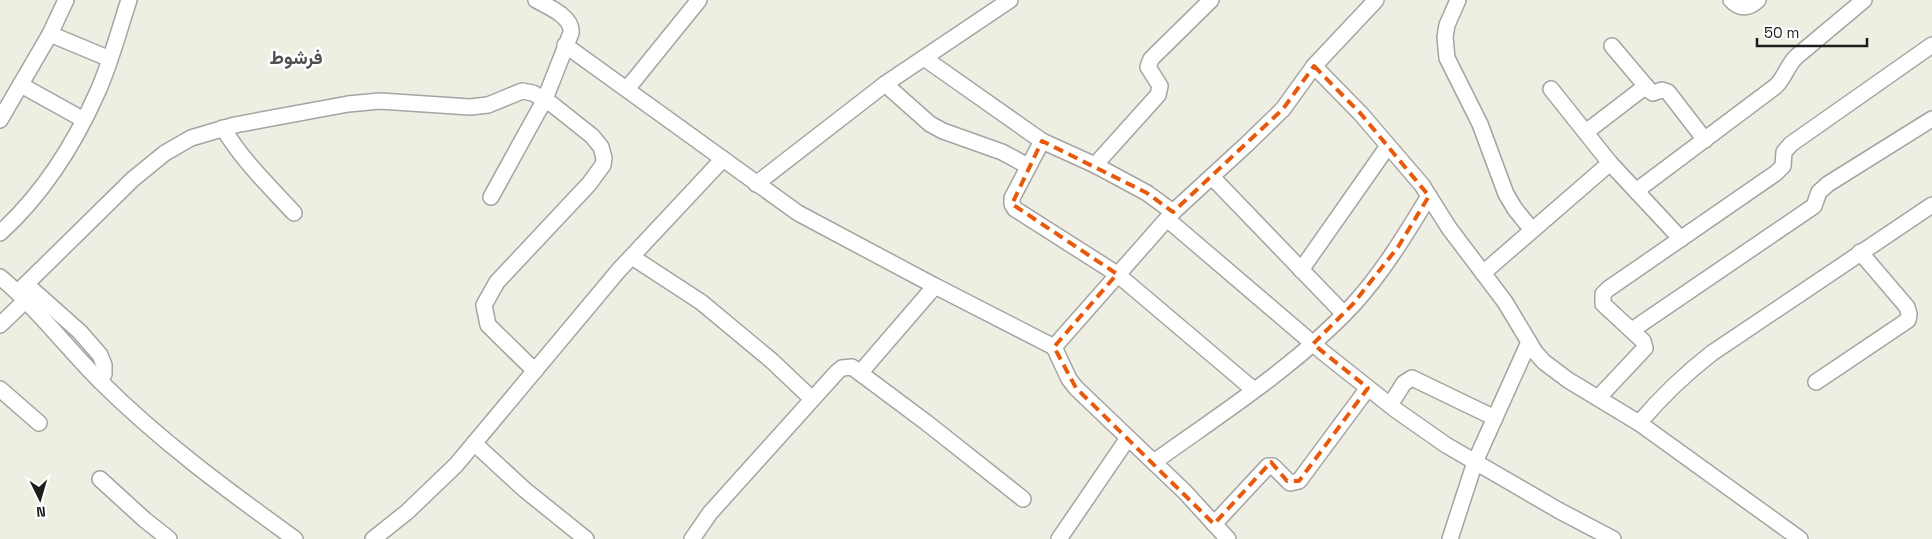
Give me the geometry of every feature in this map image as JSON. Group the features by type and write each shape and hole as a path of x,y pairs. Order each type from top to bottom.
{"street":[{"path":"0,120 50,34 66,0"},
{"path":"0,233 37,194 62,158 84,120 99,90 129,0"},
{"path":"491,197 545,99 571,33 570,24 564,17 536,0"},
{"path":"627,89 699,0"},
{"path":"756,184 885,84 1010,0"},
{"path":"1095,164 1158,95 1160,86 1148,67 1151,59 1211,0"},
{"path":"1054,346 1170,215 1283,109 1314,66 1376,0"},
{"path":"1458,0 1447,25 1445,37 1447,58 1480,124 1506,194 1532,230"},
{"path":"1731,0 1744,8 1749,7 1758,0"},
{"path":"1636,191 1776,86 1782,80 1796,57 1859,2"},
{"path":"50,34 110,59"},
{"path":"565,45 798,213 935,286 1054,346 1068,379 1154,462 1228,539"},
{"path":"1598,398 1645,348 1643,341 1603,304 1603,294 1780,169 1784,161 1785,148 1932,45"},
{"path":"1612,46 1654,93 1662,90 1668,92 1705,140"},
{"path":"924,58 1042,141 1095,164 1147,193 1313,344 1390,405 1446,445 1558,510 1613,539"},
{"path":"1314,66 1361,114 1429,196 1450,228 1505,302 1529,342 1544,362 1568,380 1639,423 1800,539"},
{"path":"885,84 930,124 943,131 1002,152 1028,166"},
{"path":"21,85 84,120"},
{"path":"1586,132 1646,86"},
{"path":"1551,89 1610,163 1681,238"},
{"path":"0,325 23,292 133,179 165,153 191,138 223,128 348,104 380,101 470,107 488,105 522,91 533,93 545,99 592,136 601,147 604,158 604,165 589,184 497,282 484,305 488,325 534,371"},
{"path":"1632,330 1814,206 1819,192 1828,184 1932,119"},
{"path":"223,128 245,160 294,213"},
{"path":"1042,141 1012,198 1012,204 1015,208 1117,274 1254,390"},
{"path":"1302,270 1388,146"},
{"path":"373,539 434,486 456,464 632,256 723,159"},
{"path":"1483,272 1610,163"},
{"path":"1212,177 1344,314"},
{"path":"1154,462 1254,390 1313,344 1353,304 1398,247 1429,196"},
{"path":"1639,423 1667,391 1712,353 1932,205"},
{"path":"1816,382 1908,320 1907,308 1860,252"},
{"path":"632,256 701,302 772,362 812,399"},
{"path":"0,277 23,292 100,381 182,456 296,539"},
{"path":"860,373 935,286"},
{"path":"1450,539 1475,462 1529,342"},
{"path":"692,539 710,513 842,368 852,367 1023,499"},
{"path":"1390,405 1404,383 1412,378 1495,418"},
{"path":"1214,524 1268,466 1273,466 1290,483 1297,483 1368,388"},
{"path":"0,389 39,423"},
{"path":"1059,539 1128,438"},
{"path":"474,443 526,490 586,539"},
{"path":"100,479 169,539"}],"highlighted area":[{"path":"1314,66 1361,114 1429,196 1398,247 1353,304 1313,344 1368,388 1299,481 1287,481 1271,462 1214,524 1076,388 1054,347 1117,274 1012,204 1042,141 1147,193 1173,212 1283,109"}],"district":[{"name":"فرشوط","path":"296,57"}]}
